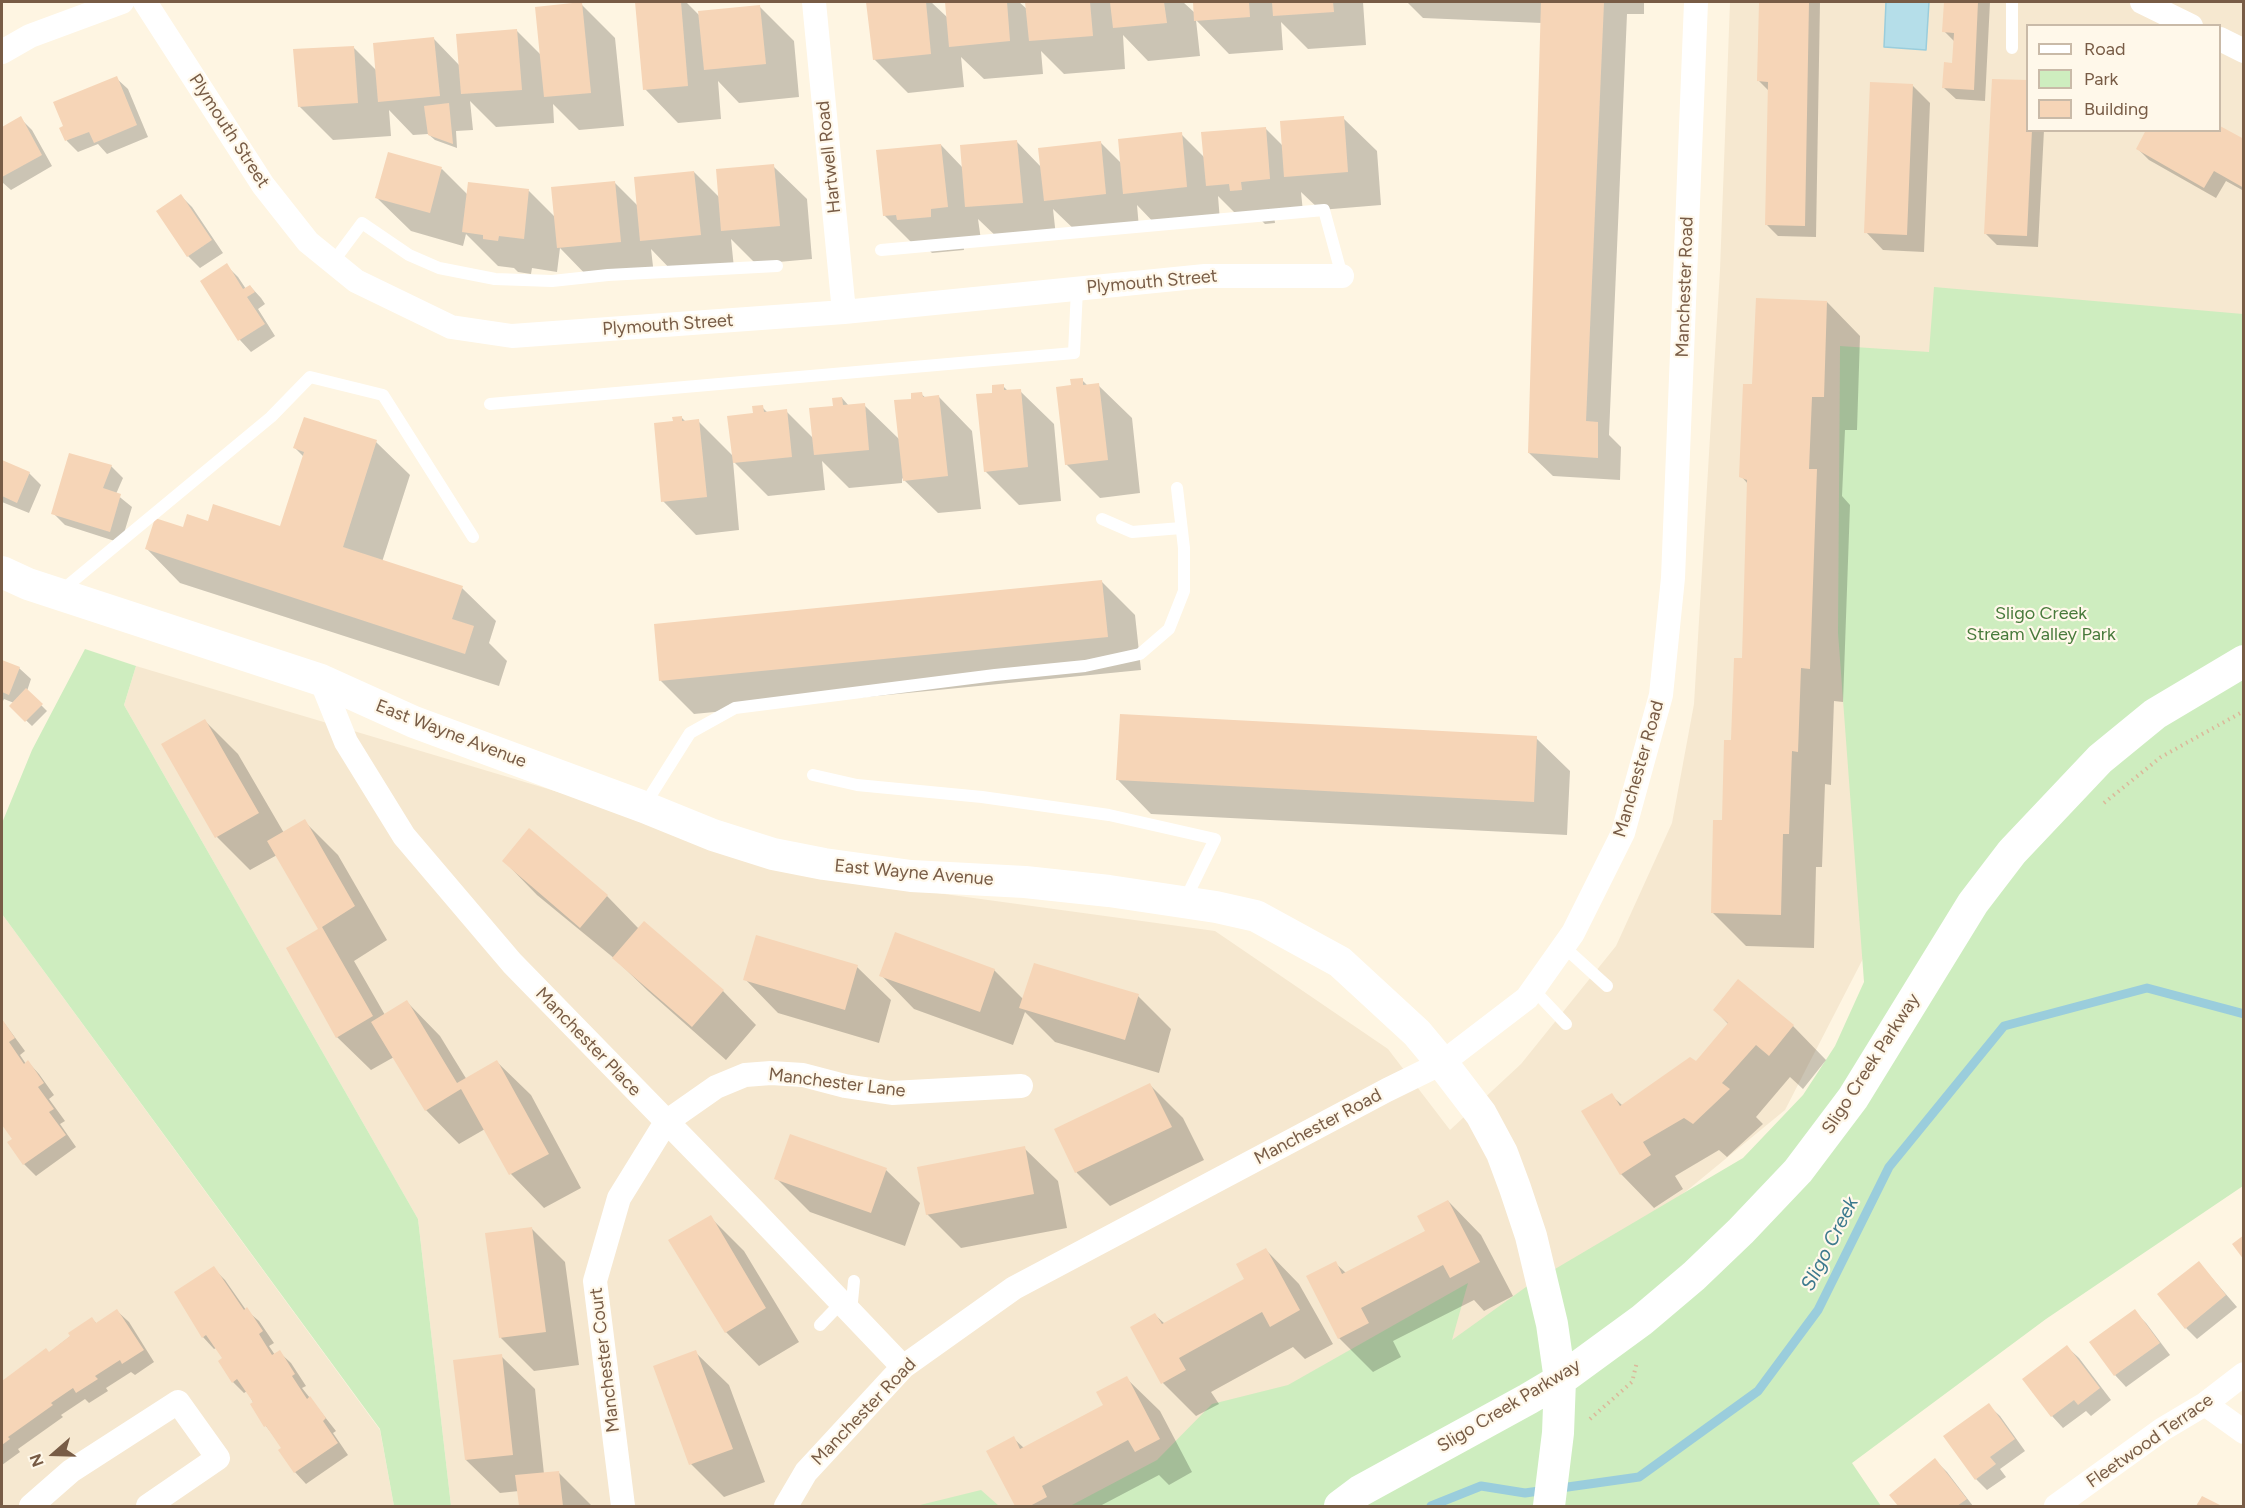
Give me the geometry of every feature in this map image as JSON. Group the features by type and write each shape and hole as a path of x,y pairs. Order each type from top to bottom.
{"street":[{"path":"2,52 30,36 122,2"},
{"name":"Plymouth Street","path":"145,2 283,212 308,242 356,281 451,327 512,336 844,312 1205,276 1342,276"},
{"name":"Hartwell Road","path":"814,2 844,312"},
{"name":"Manchester Road","path":"786,1506 806,1473 903,1368 1014,1288 1442,1063 1527,998 1573,933 1623,833 1660,695 1673,579 1696,2"},
{"path":"2142,2 2187,24"},
{"path":"2221,40 2244,51"},
{"name":"East Wayne Avenue","path":"2,572 58,594 321,680 414,722 644,807 713,836 773,854 824,864 911,876 1025,882 1109,891 1216,907 1256,916 1340,962 1417,1033 1481,1114 1502,1154 1531,1236 1552,1324 1560,1380 1557,1447 1549,1506"},
{"name":"Sligo Creek Parkway","path":"1340,1506 1360,1491 1528,1400 1560,1380 1642,1320 1694,1276 1798,1171 1853,1098 1973,903 2012,852 2047,812 2100,759 2155,714 2244,661"},
{"name":"Manchester Place","path":"321,680 346,742 404,836 512,963 903,1368"},
{"name":"Manchester Lane","path":"666,1122 716,1087 745,1075 771,1073 802,1075 844,1086 892,1093 1021,1086"},
{"name":"Manchester Court","path":"623,1506 595,1281 619,1198 666,1122"},
{"name":"Fleetwood Terrace","path":"2056,1506 2163,1429 2205,1404 2244,1374"},
{"path":"31,1506 71,1471 178,1402 218,1458 148,1506"},
{"path":"2205,1404 2244,1432"}],"lane":[{"path":"2012,2 2012,48"},
{"path":"881,250 1324,210 1342,276"},
{"path":"333,262 362,223 409,255 439,268 495,279 552,280 619,274 777,266"},
{"path":"490,404 1074,353 1077,289"},
{"path":"58,594 271,417 310,377 383,395 473,537"},
{"path":"644,807 690,733 735,708 1085,666 1140,654 1169,629 1184,591 1184,548 1177,488"},
{"path":"1102,519 1132,532 1181,528"},
{"path":"813,775 857,785 982,797 1109,815 1215,839 1183,903"},
{"path":"1563,946 1607,986"},
{"path":"1533,989 1566,1024"},
{"path":"820,1325 846,1308 854,1281"}],"path":[{"path":"2211,731 2244,711"}],"shaded area":[{"path":"1730,2 2243,2 2243,314 1885,916 1785,1110 1628,1239 1177,1506 451,1506 418,1219 124,705 136,666 605,806 827,878 1215,931 1388,1049 1450,1130 1521,1064 1616,946 1672,823 1694,704 1720,270"},
{"path":"2,914 380,1430 394,1506 2,1506"}],"green space":[{"name":"Sligo Creek Stream Valley Park","path":"1934,287 2243,314 2243,1186 2046,1319 1852,1463 1881,1506 1070,1506 1157,1460 1212,1404 1288,1385 1468,1283 1452,1340 1533,1282 1743,1158 1803,1095 1835,1046 1864,982 1838,633 1840,346 1929,352"},
{"path":"85,649 136,666 124,705 418,1219 451,1506 394,1506 380,1429 2,914 2,823 32,750"},
{"path":"981,1490 999,1506 916,1506"}],"water":[{"path":"1886,2 1929,2 1926,50 1884,47"}],"building":[{"path":"582,2 591,93 544,97 535,7"},
{"path":"635,2 681,2 688,86 643,90"},
{"path":"866,2 926,2 931,54 873,60"},
{"path":"945,2 1007,2 1010,41 949,47"},
{"path":"1025,2 1090,2 1093,36 1029,41"},
{"path":"1110,2 1164,2 1167,23 1113,28"},
{"path":"1193,2 1249,2 1250,17 1194,21"},
{"path":"1272,2 1333,2 1334,12 1273,16"},
{"path":"1541,2 1604,2 1586,421 1598,422 1598,458 1528,453"},
{"path":"1759,2 1809,2 1805,226 1765,225 1768,82 1757,81"},
{"path":"1944,2 1978,2 1974,90 1942,88 1944,62 1952,63 1954,33 1942,32"},
{"path":"760,5 766,64 704,70 698,11"},
{"path":"517,29 522,90 461,94 456,34"},
{"path":"434,37 440,96 378,102 373,43"},
{"path":"354,46 358,103 298,107 293,49"},
{"path":"117,76 137,125 94,143 89,132 65,141 59,128 63,126 53,102"},
{"path":"1992,79 2026,80 2026,132 2032,132 2027,236 1984,234"},
{"path":"1870,82 1913,84 1907,235 1864,233"},
{"path":"449,103 453,144 428,135 424,106"},
{"path":"21,116 42,155 2,177 2,127"},
{"path":"1344,116 1348,172 1284,177 1280,121"},
{"path":"1266,127 1270,179 1241,182 1242,190 1230,191 1229,184 1206,186 1201,132"},
{"path":"2221,127 2244,139 2244,188 2214,171 2204,188 2136,149 2145,132 2221,132"},
{"path":"1182,132 1187,187 1123,194 1118,139"},
{"path":"1017,140 1023,203 965,207 960,145"},
{"path":"1101,141 1106,194 1044,201 1038,148"},
{"path":"941,144 948,207 931,209 931,217 897,220 896,215 883,216 876,150"},
{"path":"388,152 442,167 430,213 375,198"},
{"path":"774,164 780,226 721,231 716,169"},
{"path":"694,171 701,235 640,241 634,177"},
{"path":"615,181 621,242 557,248 551,187"},
{"path":"468,182 529,189 524,239 499,236 498,241 483,239 483,235 462,232"},
{"path":"181,194 212,240 187,257 156,211"},
{"path":"227,263 243,289 250,285 255,292 247,297 265,324 238,341 200,281"},
{"path":"1756,298 1827,301 1824,397 1812,397 1809,469 1817,469 1810,669 1801,668 1798,752 1792,751 1789,834 1783,834 1781,915 1711,913 1713,820 1722,820 1724,740 1731,740 1734,658 1742,658 1747,480 1739,477 1743,384 1752,384"},
{"path":"1083,378 1083,385 1099,383 1108,460 1065,465 1056,387 1071,385 1070,379"},
{"path":"1004,384 1004,390 1021,389 1028,467 984,472 976,394 992,393 992,385"},
{"path":"922,392 923,397 939,395 948,476 903,481 894,400 911,399 911,393"},
{"path":"842,397 843,405 865,403 869,450 814,455 809,408 833,406 832,398"},
{"path":"763,405 764,412 787,409 792,457 733,463 727,416 753,413 752,406"},
{"path":"682,416 682,421 699,419 707,497 661,502 654,423 673,421 672,417"},
{"path":"304,417 377,440 343,547 463,586 452,619 474,626 465,654 145,549 155,518 183,527 187,514 208,521 213,504 280,526 304,452 293,448"},
{"path":"69,453 112,465 103,488 121,494 110,532 51,514"},
{"path":"2,460 30,472 17,503 2,496"},
{"path":"1102,580 1108,637 659,681 654,624"},
{"path":"2,660 20,667 9,695 2,692"},
{"path":"26,688 43,704 25,722 9,706"},
{"path":"1120,714 1537,736 1534,802 1116,780"},
{"path":"205,719 259,813 215,838 161,744"},
{"path":"305,819 355,906 322,927 373,1016 336,1038 286,948 318,929 267,841"},
{"path":"529,828 608,895 580,928 502,861"},
{"path":"644,921 724,990 692,1027 612,958"},
{"path":"895,932 995,969 980,1012 879,976"},
{"path":"756,935 858,965 845,1010 743,980"},
{"path":"1034,963 1139,994 1125,1040 1019,1008"},
{"path":"1738,979 1794,1025 1769,1056 1756,1045 1722,1083 1730,1089 1693,1124 1684,1118 1643,1142 1651,1155 1620,1175 1581,1111 1612,1093 1620,1106 1690,1057 1696,1061 1728,1023 1713,1010"},
{"path":"407,1000 457,1083 497,1060 549,1154 509,1175 461,1089 425,1111 371,1022"},
{"path":"2,1019 15,1038 9,1042 24,1064 28,1060 44,1083 38,1087 54,1109 49,1112 66,1135 23,1165 7,1142 12,1139 2,1125"},
{"path":"1150,1083 1172,1127 1075,1173 1054,1129"},
{"path":"790,1134 887,1168 871,1213 774,1179"},
{"path":"1025,1146 1034,1194 926,1215 917,1167"},
{"path":"1448,1200 1480,1262 1450,1278 1443,1265 1361,1308 1369,1323 1338,1339 1306,1276 1336,1261 1342,1274 1425,1231 1417,1216"},
{"path":"711,1215 766,1308 725,1333 668,1240"},
{"path":"532,1227 546,1332 499,1338 485,1233"},
{"path":"2244,1235 2244,1260 2232,1244"},
{"path":"1266,1248 1300,1310 1270,1327 1262,1312 1179,1358 1186,1370 1161,1384 1130,1327 1155,1313 1162,1324 1244,1279 1236,1264"},
{"path":"2199,1261 2226,1295 2185,1329 2157,1294"},
{"path":"214,1266 244,1310 247,1307 263,1331 259,1334 272,1355 280,1350 295,1374 292,1376 307,1399 310,1396 326,1418 323,1421 338,1443 294,1473 278,1450 281,1448 266,1426 264,1427 250,1404 253,1402 237,1379 232,1383 218,1361 222,1358 206,1335 202,1338 174,1292"},
{"path":"117,1309 144,1350 122,1364 120,1360 95,1376 98,1379 76,1393 73,1388 8,1437 10,1439 2,1445 2,1381 46,1348 49,1352 70,1336 68,1333 92,1317 96,1323"},
{"path":"2135,1309 2160,1343 2114,1376 2089,1342"},
{"path":"2067,1345 2100,1388 2078,1405 2074,1400 2051,1417 2022,1379"},
{"path":"696,1350 733,1449 689,1465 653,1366"},
{"path":"502,1354 513,1455 465,1460 453,1360"},
{"path":"1127,1376 1160,1439 1135,1452 1128,1440 1042,1486 1047,1497 1030,1506 1015,1506 986,1451 1014,1436 1020,1449 1103,1405 1096,1392"},
{"path":"1989,1403 2015,1439 1990,1457 1996,1464 1975,1480 1943,1436"},
{"path":"1935,1458 1967,1499 1957,1506 1898,1506 1889,1495"},
{"path":"559,1471 563,1506 519,1506 515,1475"},
{"path":"2202,1496 2222,1506 2196,1506"}],"waterway":[{"name":"Sligo Creek","path":"1431,1506 1481,1486 1525,1493 1639,1477 1758,1391 1818,1310 1889,1167 2004,1026 2147,988 2244,1014"}]}
